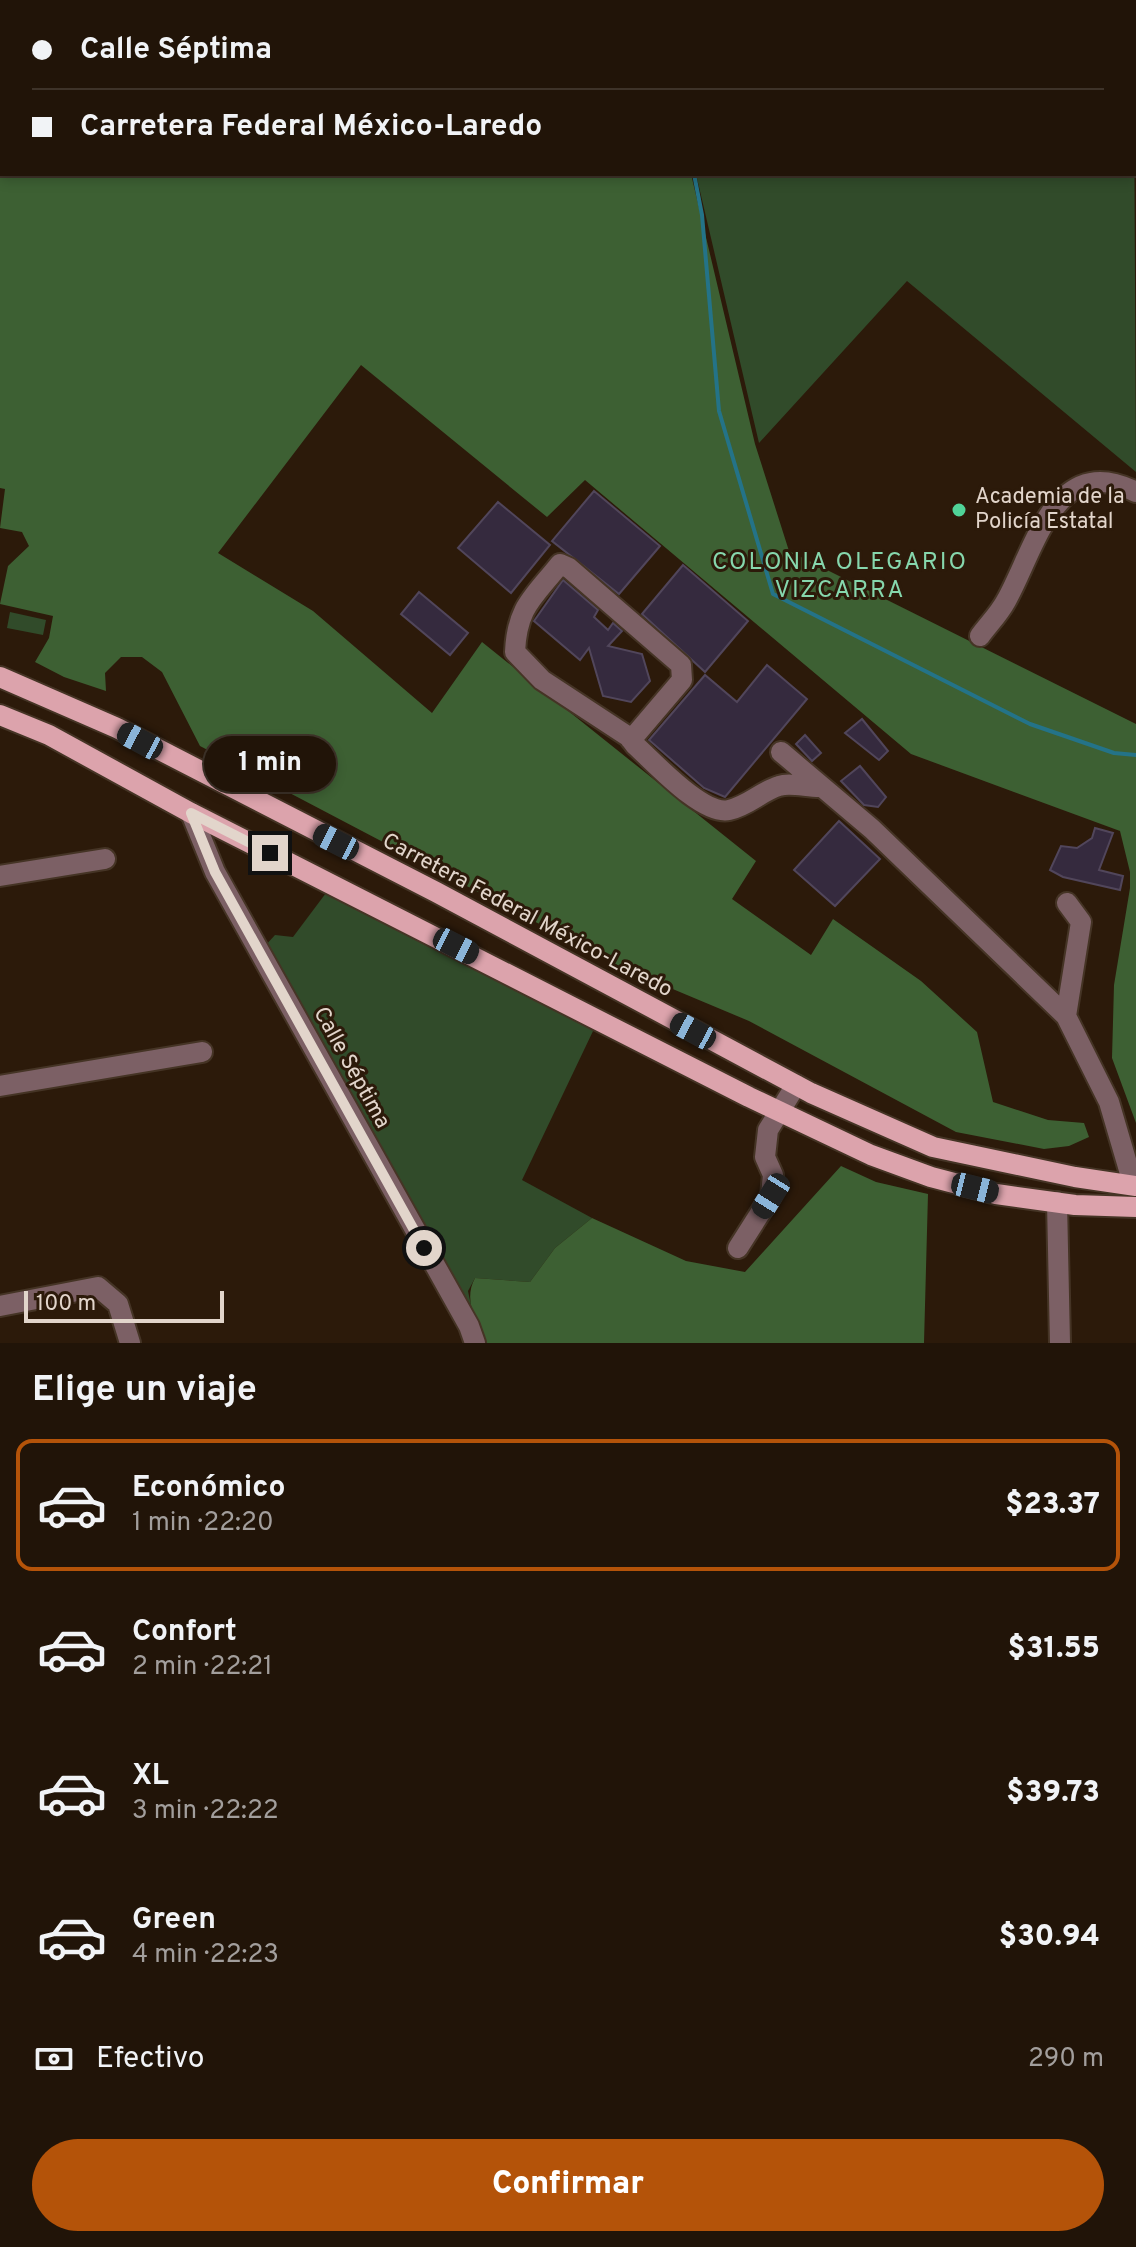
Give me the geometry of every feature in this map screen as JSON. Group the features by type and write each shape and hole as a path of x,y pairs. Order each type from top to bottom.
{"main road":[{"name":"Carretera Federal México-Laredo","path":"0,677 117,728 436,892 796,1085 933,1147 1075,1177 1134,1180"},
{"path":"0,715 49,735 191,813 782,1113 871,1155 931,1177 996,1194 1066,1204 1136,1219"},
{"path":"1066,1204 1136,1207"}],"street":[{"path":"980,636 1005,604 1053,505 1075,489 1108,480 1136,492"},
{"path":"631,740 682,680 681,665 569,568 560,564 518,617 515,652 542,680 631,740 712,809 726,811 754,802 781,785 822,787"},
{"path":"781,752 872,829 1066,1016 1109,1102 1134,1180"},
{"name":"Calle Séptima","path":"191,813 215,872 461,1312 475,1343"},
{"path":"0,876 105,859"},
{"path":"1066,1016 1081,922 1067,903"},
{"path":"0,1086 202,1052"},
{"path":"738,1248 771,1196 773,1175 765,1157 768,1130 782,1113 796,1085"},
{"path":"1060,1343 1066,1204"},
{"path":"0,1306 98,1287 118,1304 130,1343"}],"green space":[{"path":"0,176 691,176 755,444 789,551 1136,724 1136,1123 1112,1058 1114,985 1130,888 1130,872 1120,831 911,754 585,480 547,517 361,365 218,553 313,611 432,713 482,642 756,861 732,899 811,955 833,919 921,981 977,1032 993,1102 1048,1120 1084,1123 1089,1137 1069,1146 1044,1149 956,1132 749,1021 625,969 200,746 162,672 142,657 121,657 105,673 106,691 64,677 35,662 49,638 53,616 0,604 8,566 29,546 22,532 0,528 5,489 0,488"},
{"path":"696,176 1134,176 1136,472 907,281 759,443"},
{"path":"10,612 46,620 43,635 7,628"},
{"path":"329,889 594,1029 522,1180 592,1218 555,1248 530,1282 475,1278 468,1291 472,1310 264,947 275,935 293,937"},
{"path":"841,1166 876,1182 928,1194 924,1343 486,1343 475,1319 470,1294 475,1278 530,1282 555,1248 592,1218 686,1261 745,1272"}],"building":[{"path":"594,491 660,546 619,594 552,541"},
{"path":"498,502 550,545 511,593 458,548"},
{"path":"683,565 748,621 705,672 642,614"},
{"path":"563,580 598,610 594,617 608,630 613,623 622,631 608,646 642,654 650,681 631,702 603,696 589,648 580,660 534,621"},
{"path":"419,592 468,633 450,655 401,614"},
{"path":"767,665 807,699 725,797 704,788 649,740 705,675 737,702"},
{"path":"862,719 888,751 879,760 845,733"},
{"path":"805,735 821,753 812,761 796,744"},
{"path":"860,766 886,797 878,807 864,805 841,781"},
{"path":"839,821 880,859 835,906 794,870"},
{"path":"1095,828 1113,833 1099,870 1123,876 1120,890 1063,877 1050,870 1061,846 1077,848 1092,838"}],"waterway":[{"path":"694,176 702,215 719,411 773,594 1030,724 1114,753 1136,755"}],"place":[{"name":"Academia de la Policía Estatal","path":"959,510"}],"district":[{"name":"COLONIA OLEGARIO VIZCARRA","path":"840,577"}],"route":[{"path":"270,853 191,813 215,872 424,1248"}]}
